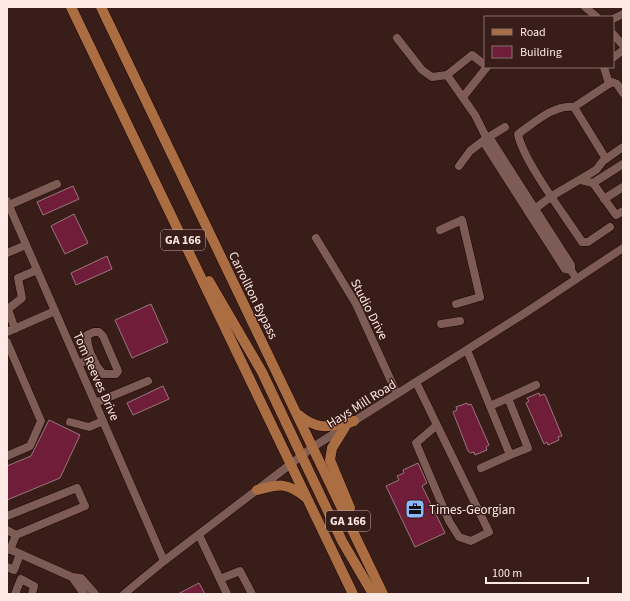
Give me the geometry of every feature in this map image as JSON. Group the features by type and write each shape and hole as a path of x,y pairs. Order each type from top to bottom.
{"main road":[{"name":"Carrollton Bypass","path":"101,7 383,594"},
{"name":"GA 166","path":"73,11 290,465 354,594"},
{"path":"183,241 217,294 262,372 342,541 373,594"},
{"path":"295,412 308,423 323,427 354,421"},
{"path":"345,427 332,448 330,460 356,522 367,559"},
{"path":"257,490 277,485 285,485 292,487 307,498"}],"street":[{"path":"614,18 623,14"},
{"path":"614,35 623,45"},
{"path":"397,38 422,70 432,78 447,74 472,55 484,64"},
{"path":"614,57 623,50"},
{"path":"463,97 486,68"},
{"path":"604,68 609,84"},
{"path":"447,74 475,115 486,139 533,211 571,265 571,270 576,279"},
{"path":"610,227 588,242 582,242 527,157 518,134 546,115 565,106 574,107 612,82 617,84 623,93"},
{"path":"574,107 606,159"},
{"path":"459,166 470,151 505,127"},
{"path":"533,211 552,196 596,170 606,159 623,147"},
{"path":"593,183 623,164"},
{"path":"581,180 593,183 616,216 623,211"},
{"path":"8,203 57,184"},
{"path":"604,199 623,187"},
{"name":"Tom Reeves Drive","path":"8,203 164,561"},
{"path":"440,230 462,220 480,297 456,304"},
{"name":"Studio Drive","path":"316,238 356,304 398,394"},
{"path":"9,252 26,245"},
{"name":"Hays Mill Road","path":"124,594 164,561 313,447 467,350 623,248"},
{"path":"15,329 8,309 22,298 18,278 37,270"},
{"path":"7,332 55,311"},
{"path":"441,324 460,320"},
{"path":"94,332 99,332 103,336 118,370 116,374 103,374 93,358 87,342 87,336 94,332"},
{"path":"7,456 30,446 40,421 8,348"},
{"path":"467,350 510,455"},
{"path":"78,364 93,358"},
{"path":"96,404 148,381"},
{"path":"416,382 437,425 489,532 471,541 459,537 449,521 416,443 437,425"},
{"path":"490,406 536,385"},
{"path":"481,468 528,448 508,398"},
{"path":"70,422 89,427 103,421"},
{"path":"7,516 78,488 85,506 16,535 9,549 72,577 81,578 95,594"},
{"path":"7,530 16,535"},
{"path":"199,535 227,594"},
{"path":"20,554 10,568 21,578 34,586 32,594"},
{"path":"220,579 240,571 252,594"},
{"path":"72,577 84,594"},
{"path":"14,594 21,578"}],"building":[{"path":"73,186 79,199 43,215 37,202"},
{"path":"74,214 88,243 65,254 51,226"},
{"path":"107,256 112,269 76,285 71,273"},
{"path":"151,304 168,342 132,358 115,320"},
{"path":"163,386 169,399 133,415 127,403"},
{"path":"539,393 540,396 544,394 546,397 562,436 558,437 559,440 548,445 547,442 544,444 526,403 529,401 527,398"},
{"path":"467,403 468,405 471,404 489,445 486,447 487,450 475,455 474,452 471,453 468,451 453,412 457,410 456,407"},
{"path":"49,420 80,435 60,478 7,500 7,466 31,456"},
{"name":"Times-Georgian","path":"418,463 427,483 422,486 445,533 415,547 386,486 399,480 397,476 404,473 403,470"},
{"path":"199,583 205,594 178,594"}],"place":[{"name":"Times-Georgian","path":"415,509"}]}
